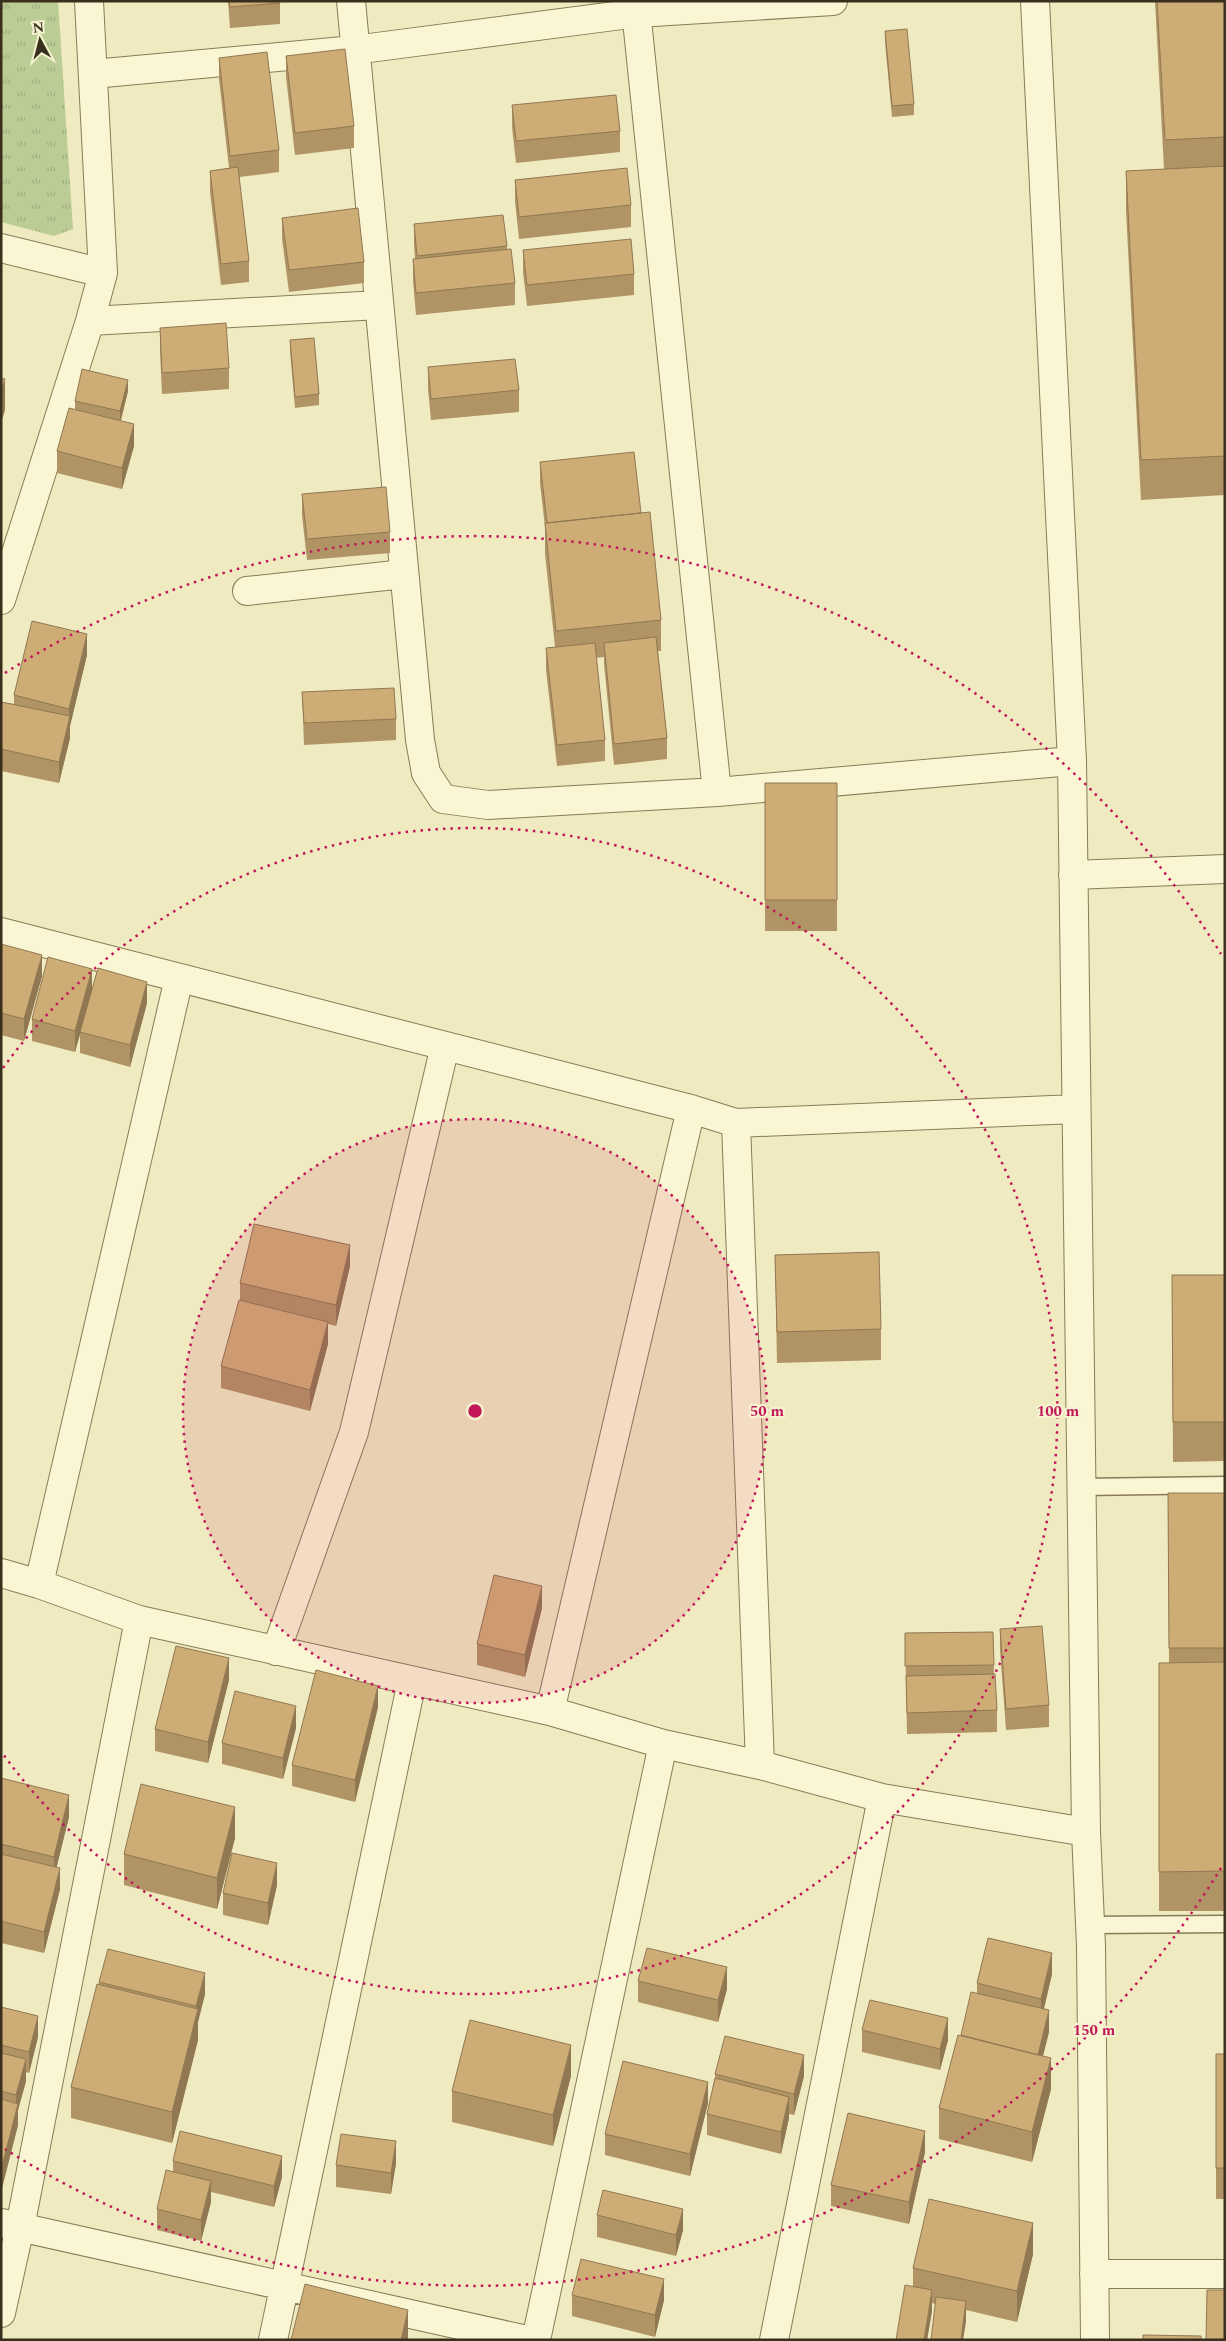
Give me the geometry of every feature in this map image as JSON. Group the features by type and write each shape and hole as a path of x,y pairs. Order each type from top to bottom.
{"street":[{"path":"1,600 90,321 103,273 89,1"},
{"path":"351,1 354,50 420,740 426,773 443,799 488,805 717,792 1072,761"},
{"path":"93,74 354,50 636,7 833,1"},
{"path":"1035,1 1072,761 1086,1832 1090,1925 1094,2340"},
{"path":"636,7 717,792"},
{"path":"1,248 103,273"},
{"path":"90,321 379,304"},
{"path":"247,591 404,574"},
{"path":"1073,875 1225,869"},
{"path":"1,932 691,1109 736,1123 1076,1109"},
{"path":"40,1584 179,978"},
{"path":"276,1651 354,1432 446,1046"},
{"path":"550,1711 691,1109"},
{"path":"736,1123 760,1766"},
{"path":"1,1573 40,1584 139,1620 550,1711 663,1744 760,1766 882,1798 1086,1832"},
{"path":"1,2313 11,2225 139,1620"},
{"path":"273,2340 412,1681"},
{"path":"536,2340 663,1744"},
{"path":"774,2340 882,1798"},
{"path":"11,2225 527,2340"},
{"path":"1094,2274 1225,2274"}],"lane":[{"path":"1082,1487 1225,1485"},
{"path":"1090,1925 1225,1924"}],"green space":[{"path":"1,1 58,1 73,229 54,236 1,222"}],"building":[{"path":"229,1 280,1 280,3 230,7"},
{"path":"1157,1 1225,1 1225,137 1165,140"},
{"path":"907,29 914,104 892,106 885,31"},
{"path":"345,49 354,126 295,133 286,56"},
{"path":"267,52 279,150 230,156 219,58"},
{"path":"616,95 620,131 516,141 512,105"},
{"path":"1225,166 1225,456 1141,460 1126,171"},
{"path":"238,167 249,261 221,264 210,171"},
{"path":"627,168 631,205 519,217 515,180"},
{"path":"358,208 364,262 289,270 282,218"},
{"path":"503,215 507,246 417,256 414,224"},
{"path":"631,239 634,274 527,285 523,250"},
{"path":"511,249 515,283 416,293 413,259"},
{"path":"226,323 229,368 162,373 160,328"},
{"path":"314,338 319,394 295,397 290,340"},
{"path":"515,359 519,390 431,399 428,367"},
{"path":"82,369 128,380 120,411 75,401"},
{"path":"1,378 5,379 1,392"},
{"path":"69,408 134,424 122,468 57,451"},
{"path":"634,452 641,513 547,523 540,462"},
{"path":"386,487 390,532 307,539 302,494"},
{"path":"650,512 661,620 556,631 545,523"},
{"path":"32,621 87,634 69,709 14,695"},
{"path":"656,637 667,738 614,744 604,643"},
{"path":"595,643 605,740 557,745 546,648"},
{"path":"394,688 396,719 304,723 302,692"},
{"path":"1,702 70,716 59,762 1,749"},
{"path":"765,783 837,783 837,900 765,900"},
{"path":"1,944 42,955 24,1019 1,1013"},
{"path":"48,957 92,969 75,1031 32,1019"},
{"path":"98,968 147,982 130,1045 80,1032"},
{"path":"254,1224 350,1245 336,1305 240,1283"},
{"path":"879,1252 881,1329 777,1332 775,1255"},
{"path":"1172,1275 1225,1275 1225,1422 1173,1422"},
{"path":"239,1300 328,1322 310,1390 221,1366"},
{"path":"1168,1493 1225,1493 1225,1648 1169,1648"},
{"path":"494,1575 542,1586 525,1655 477,1644"},
{"path":"1042,1626 1049,1705 1006,1709 1000,1629"},
{"path":"993,1632 994,1665 905,1666 905,1633"},
{"path":"176,1646 229,1658 208,1742 155,1729"},
{"path":"1225,1662 1225,1871 1159,1872 1159,1663"},
{"path":"316,1670 378,1686 355,1780 292,1765"},
{"path":"995,1674 997,1710 907,1713 906,1676"},
{"path":"235,1691 296,1706 283,1758 222,1743"},
{"path":"1,1778 69,1795 54,1857 1,1844"},
{"path":"141,1784 235,1807 217,1878 124,1854"},
{"path":"232,1853 277,1863 268,1903 223,1893"},
{"path":"1,1854 60,1868 44,1932 1,1921"},
{"path":"988,1938 1052,1953 1041,1999 977,1983"},
{"path":"647,1948 727,1967 718,2000 638,1981"},
{"path":"108,1949 205,1973 196,2006 99,1982"},
{"path":"97,1984 198,2009 172,2112 71,2087"},
{"path":"971,1992 1049,2010 1038,2055 961,2035"},
{"path":"870,2000 948,2018 940,2049 862,2030"},
{"path":"1,2007 38,2016 29,2052 1,2045"},
{"path":"470,2020 571,2045 553,2115 452,2091"},
{"path":"958,2035 1051,2058 1032,2132 939,2108"},
{"path":"725,2036 804,2055 794,2094 715,2074"},
{"path":"1,2053 26,2059 16,2095 1,2091"},
{"path":"1216,2054 1225,2054 1225,2168 1216,2168"},
{"path":"623,2061 708,2082 690,2154 605,2134"},
{"path":"715,2078 789,2097 781,2132 707,2114"},
{"path":"1,2099 18,2104 1,2170"},
{"path":"848,2113 925,2131 909,2202 831,2185"},
{"path":"180,2131 282,2156 274,2186 173,2161"},
{"path":"341,2134 396,2141 391,2173 336,2165"},
{"path":"166,2170 211,2181 201,2220 157,2209"},
{"path":"603,2190 683,2209 676,2235 597,2215"},
{"path":"929,2199 1033,2223 1017,2291 913,2268"},
{"path":"581,2259 664,2279 655,2315 572,2295"},
{"path":"305,2284 408,2310 401,2340 291,2340"},
{"path":"905,2285 932,2290 924,2340 896,2340"},
{"path":"1207,2290 1225,2290 1225,2340 1206,2340"},
{"path":"936,2297 966,2301 961,2340 931,2340"},
{"path":"1143,2335 1201,2336 1201,2340 1143,2340"}]}
